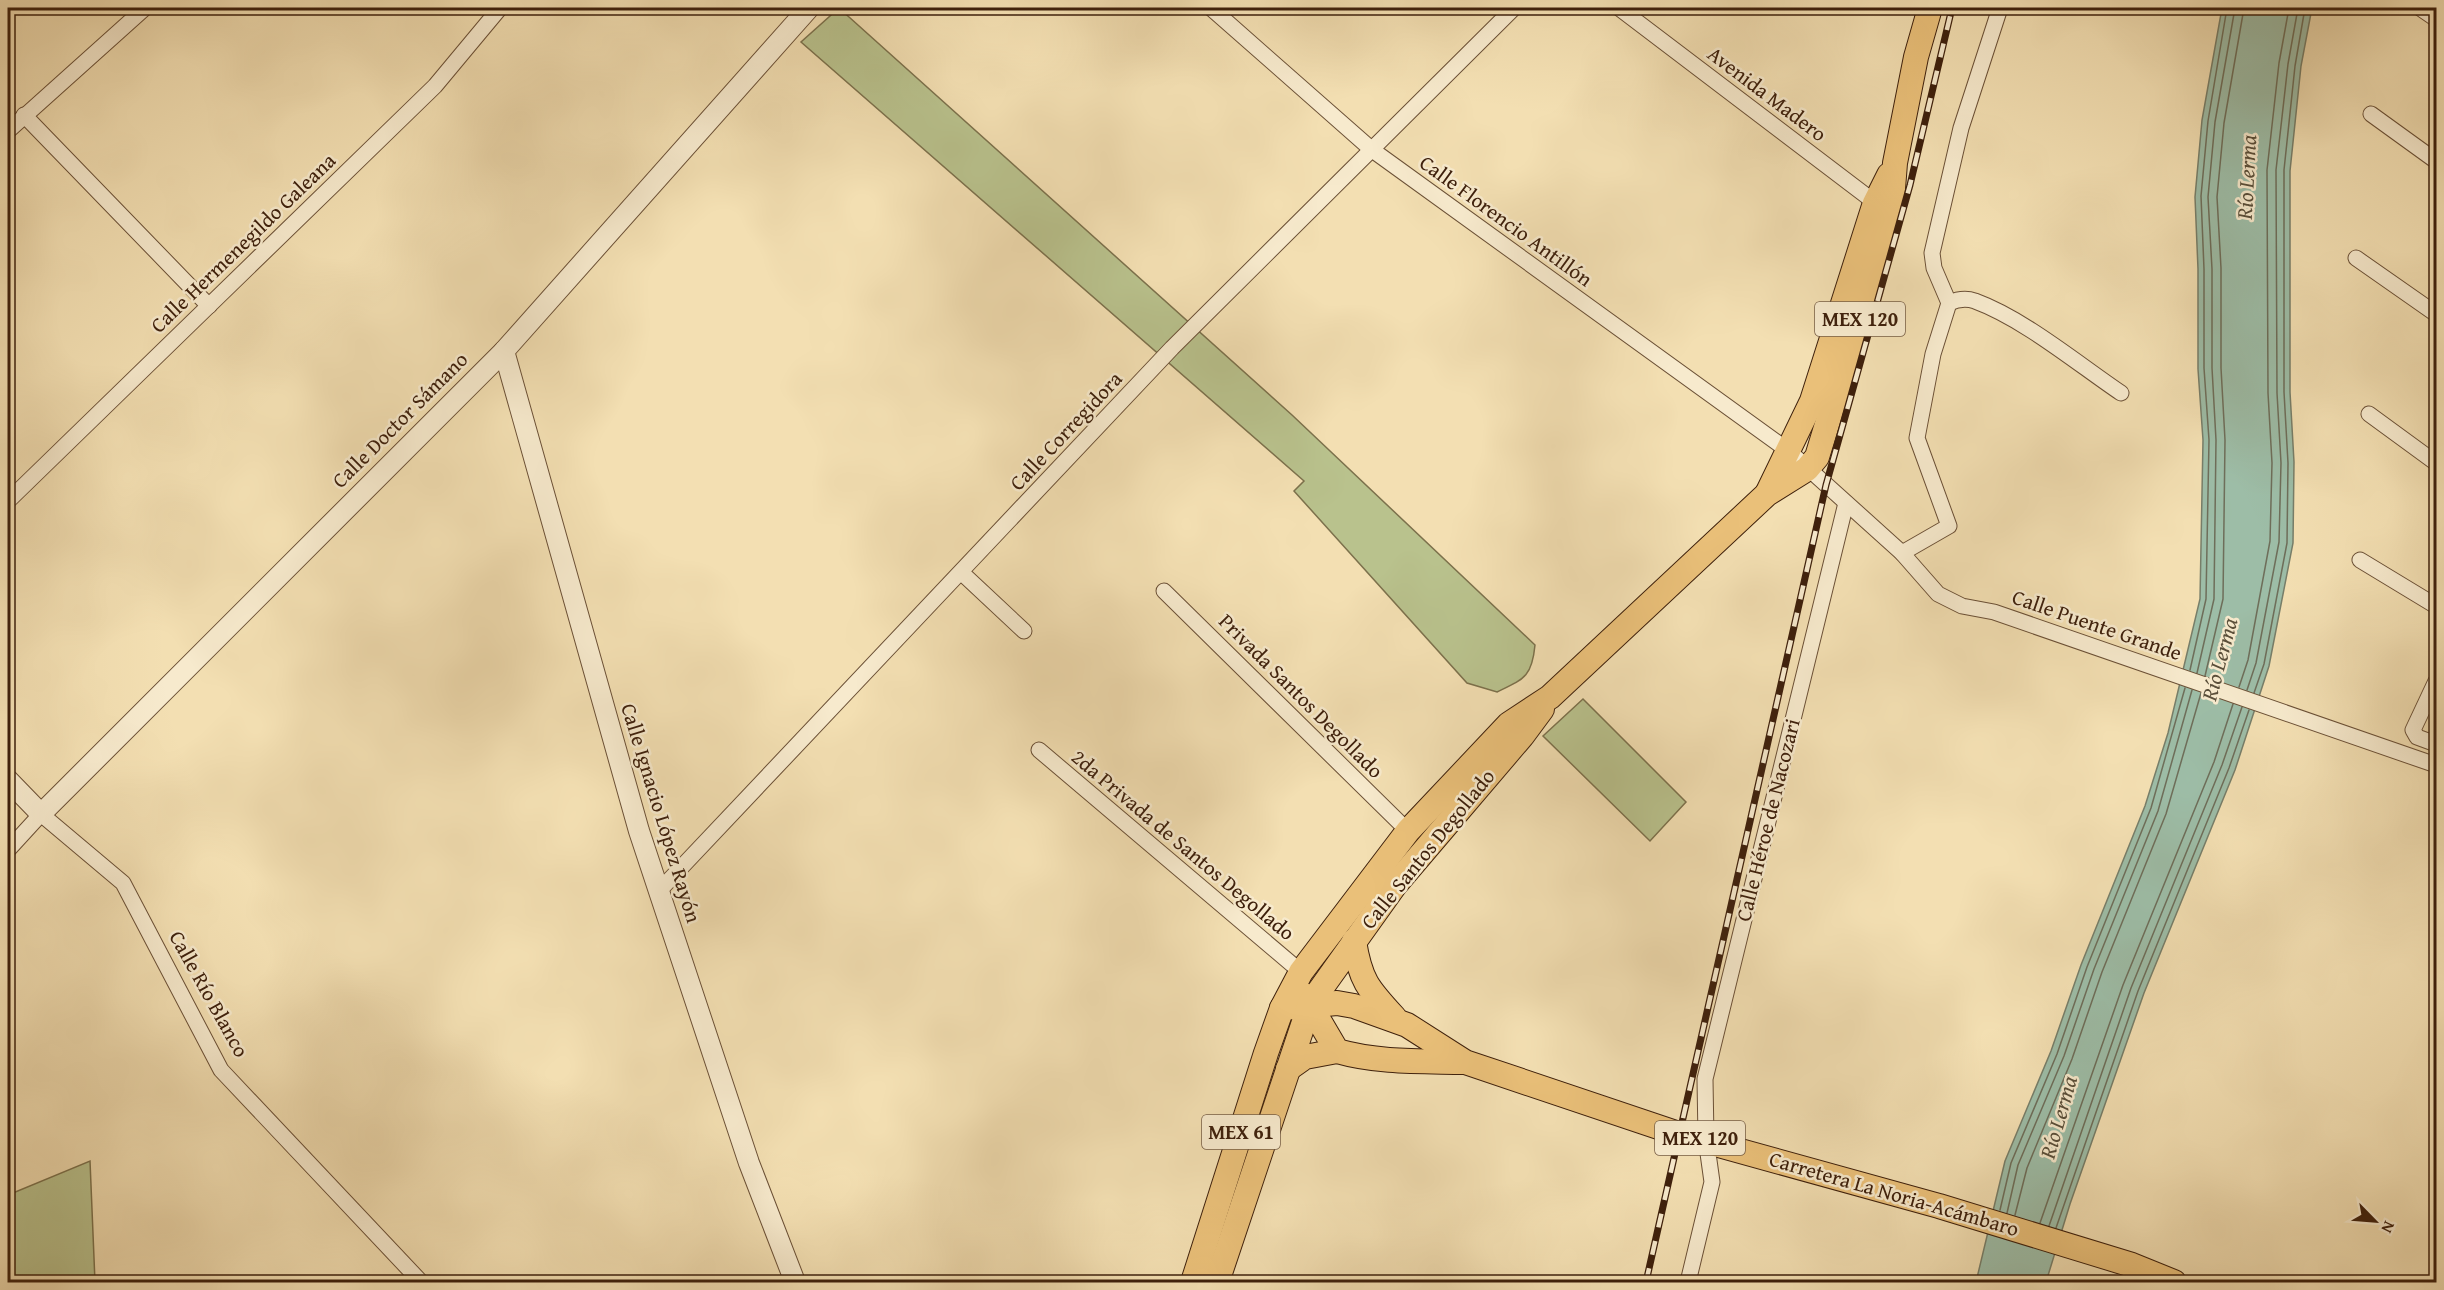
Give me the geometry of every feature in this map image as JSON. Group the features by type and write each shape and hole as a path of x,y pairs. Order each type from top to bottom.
{"main road":[{"name":"MEX 120","path":"1808,469 1817,457 1823,440 1895,163 1916,57 1930,8"},
{"name":"MEX 120","path":"1790,452 1812,401 1883,208"},
{"name":"Calle Santos Degollado","path":"1767,494 1790,452"},
{"name":"Calle Santos Degollado","path":"1298,978 1408,831 1509,723 1550,697 1767,494 1808,469"},
{"name":"Calle Santos Degollado","path":"1310,1004 1395,885 1522,736 1550,697"},
{"name":"MEX 120","path":"1354,941 1357,964 1365,986 1395,1019"},
{"path":"1288,1069 1300,1059 1337,1051 1298,978"},
{"name":"MEX 61","path":"1193,1282 1282,1008 1298,978"},
{"name":"Carretera La Noria-Acámbaro","path":"1282,1008 1337,1003 1395,1019 1465,1062 1679,1134 1706,1139 1939,1206 2132,1265 2174,1282"},
{"name":"MEX 61","path":"1217,1282 1310,1004"},
{"name":"MEX 120","path":"1337,1051 1364,1058 1387,1060 1465,1062"}],"street":[{"path":"8,131 145,8"},
{"name":"Calle Hermenegildo Galeana","path":"8,501 435,86 500,8"},
{"name":"Calle Doctor Sámano","path":"8,850 41,814 504,351 809,8"},
{"name":"Calle Florencio Antillón","path":"1211,8 1371,149 1790,452"},
{"name":"Calle Corregidora","path":"658,892 962,573 1172,348 1514,8"},
{"name":"Avenida Madero","path":"1619,8 1883,208"},
{"path":"1902,553 1949,526 1917,438 1933,354 1949,303 1934,268 1932,253 1961,128 2000,8"},
{"path":"2420,8 2436,19"},
{"path":"2371,114 2436,161"},
{"path":"24,115 209,306"},
{"path":"2356,258 2436,314"},
{"path":"1949,303 1959,298 1975,301 2017,322 2121,393"},
{"name":"Calle Ignacio López Rayón","path":"504,351 658,892 749,1163 795,1282"},
{"path":"2369,414 2436,462"},
{"name":"Calle Puente Grande","path":"1790,452 1902,553 1938,594 1962,606 1994,612 2436,765"},
{"name":"Calle Héroe de Nacozari","path":"1688,1282 1712,1182 1706,1139 1705,1078 1846,503"},
{"path":"2360,560 2436,606"},
{"path":"962,573 1024,631"},
{"name":"Privada Santos Degollado","path":"1164,591 1408,831"},
{"path":"2436,681 2413,730 2417,737 2436,744"},
{"name":"2da Privada de Santos Degollado","path":"1039,750 1298,978"},
{"name":"Calle Río Blanco","path":"8,780 41,814 123,884 221,1071 422,1282"}],"green space":[{"path":"839,8 1292,415 1535,645 1532,664 1525,676 1497,692 1467,683 1294,491 1304,481 801,42"},
{"path":"1583,699 1686,802 1650,841 1543,736"},
{"path":"90,1161 95,1282 8,1282 8,1195"}],"water":[{"name":"Río Lerma","path":"2222,8 2312,8 2301,66 2290,171 2293,543 2269,666 2235,770 2144,993 2070,1204 2046,1282 1976,1282 2005,1161 2051,1051 2081,965 2145,806 2168,733 2200,599 2203,440 2198,369 2195,197 2202,120"}],"railway":[{"path":"1646,1282 1826,485 1910,185 1952,8"}]}
